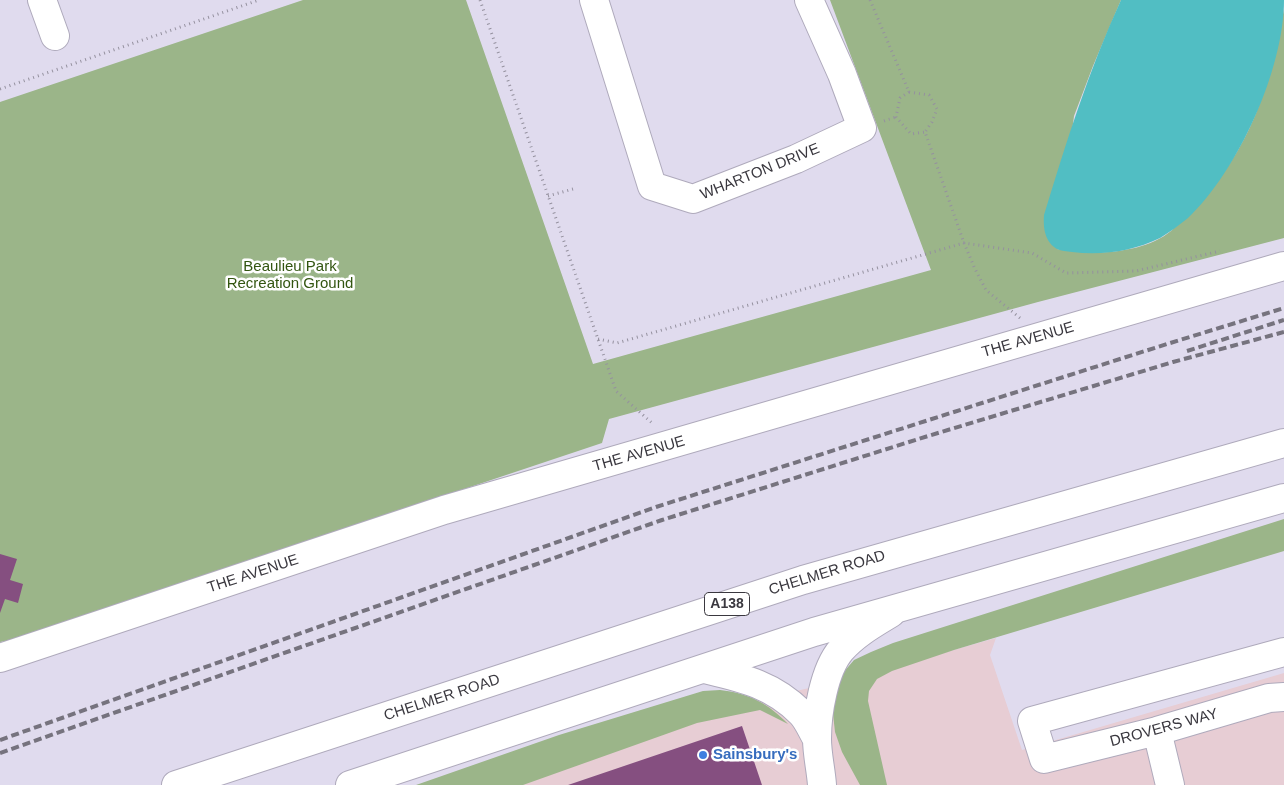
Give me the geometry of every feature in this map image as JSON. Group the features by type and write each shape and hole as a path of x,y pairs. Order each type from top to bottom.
{"main road":[{"path":"42,0 55,36"},
{"name":"WHARTON DRIVE","path":"594,0 652,186 693,199 796,159 862,128 842,74 809,0"},
{"name":"THE AVENUE","path":"0,658 444,510 1284,266"},
{"name":"CHELMER ROAD","path":"176,785 803,580 1284,443"},
{"path":"350,785 814,632 1284,498"},
{"path":"822,785 817,739 820,708 827,676 840,651 862,631 903,606"},
{"name":"DROVERS WAY","path":"1284,652 1032,721 1044,759 1157,731 1269,698 1284,697"},
{"path":"704,669 742,678 774,691 802,714 817,739"},
{"path":"1157,731 1170,785"}],"path":[{"path":"0,89 259,0"},
{"path":"480,0 598,339 617,343 964,243 1032,253 1066,274 1136,271 1220,251"},
{"path":"870,0 908,92"},
{"path":"908,92 929,95 937,109 932,122 924,132 911,134 896,117 900,98 908,92"},
{"path":"924,132 964,243 986,290 1026,324"},
{"path":"548,196 573,189"}],"shaded area":[{"path":"996,638 990,655 1022,750 1284,673 1284,785 508,785 730,706 862,676"}],"green space":[{"name":"Beaulieu Park Recreation Ground","path":"303,0 466,0 593,364 931,270 830,0 1121,0 1074,116 1057,249 1085,252 1132,249 1159,239 1171,231 1214,185 1244,140 1265,90 1279,37 1284,9 1284,238 1038,302 609,419 602,443 12,640 0,642 0,102"},
{"path":"1284,519 1284,551 954,650 892,671 877,679 869,691 868,701 887,785 860,785 842,752 835,732 832,705 842,674 854,660 893,643"},
{"path":"720,690 740,694 766,705 788,724 760,710 697,723 523,785 416,785 559,735 703,691"}],"water":[{"path":"1121,0 1284,0 1282,27 1276,57 1255,117 1240,147 1224,174 1188,218 1160,238 1128,249 1106,253 1060,250 1047,239 1044,215 1079,106 1109,26"}],"building":[{"path":"0,554 17,559 10,580 23,584 18,603 5,599 0,613"},
{"name":"Sainsbury's","path":"742,726 762,785 568,785"}],"railway":[{"path":"0,740 656,507 1284,308"},
{"path":"1187,351 1284,320"},
{"path":"0,753 662,520 928,436 1173,362 1284,332"}],"place":[{"name":"Sainsbury's","path":"703,755"}]}
